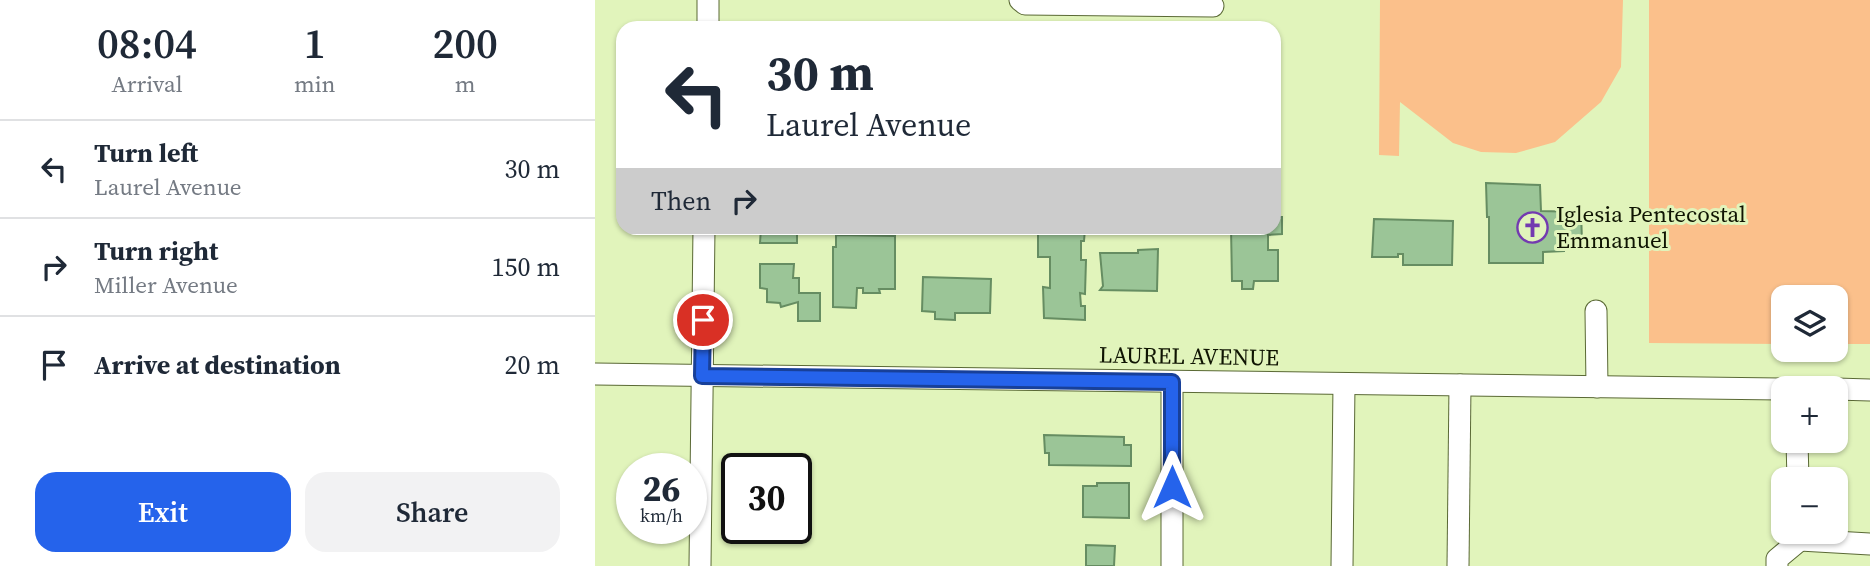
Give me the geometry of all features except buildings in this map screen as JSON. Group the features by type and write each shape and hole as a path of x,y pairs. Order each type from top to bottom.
{"street":[{"path":"708,0 708,21"},
{"path":"1020,0 1025,4 1213,6"},
{"path":"700,566 704,235"},
{"path":"1595,311 1597,387"},
{"name":"LAUREL AVENUE","path":"595,374 1771,389"},
{"path":"1172,382 1172,566"},
{"path":"1342,566 1345,384"},
{"path":"1458,566 1460,385"},
{"path":"1848,389 1870,390"},
{"path":"1848,541 1870,544"},
{"path":"1777,566 1777,559 1792,544"}],"shaded area":[{"path":"1380,0 1623,0 1621,67 1601,102 1555,142 1516,153 1481,152 1453,143 1400,102 1399,156 1379,155"},
{"path":"1649,0 1870,0 1870,344 1848,344 1848,285 1771,285 1771,344 1649,343"}],"place":[{"name":"Iglesia Pentecostal Emmanuel","path":"1533,227"}],"route":[{"path":"703,320 702,376 1172,382 1172,487"}]}
